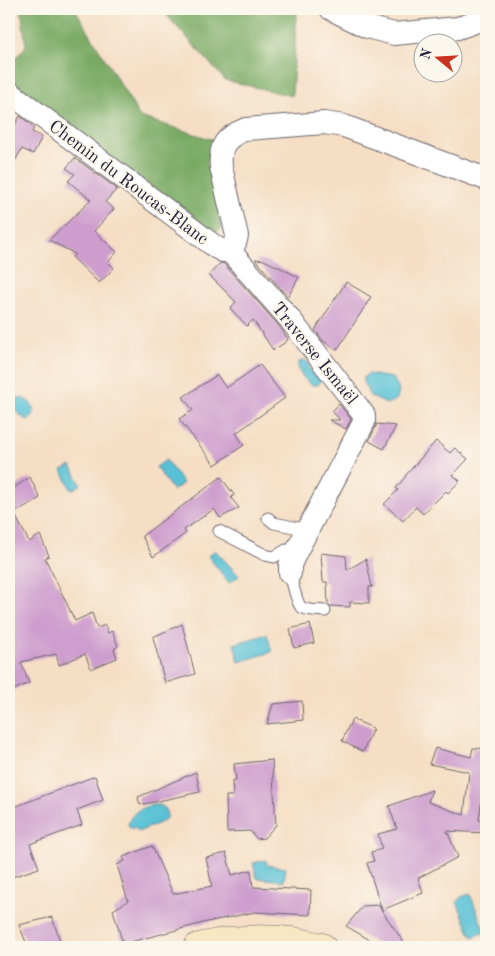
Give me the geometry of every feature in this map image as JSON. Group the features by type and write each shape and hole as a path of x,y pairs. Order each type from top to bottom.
{"main road":[{"path":"198,947 223,941 264,939 302,942 322,947"}],"street":[{"path":"331,9 368,27 394,34 458,28 486,18"},
{"name":"Chemin du Roucas-Blanc","path":"9,93 223,251 229,250 235,243 237,236 220,157 222,148 227,140 246,129 324,123 344,126 486,179"},
{"name":"Traverse Ismaël","path":"229,250 289,318 364,415 364,422 293,563"}],"lane":[{"path":"268,518 274,523 308,530"},
{"path":"219,531 265,555 274,557 286,550 293,563 298,602 301,607 324,611"}],"green space":[{"path":"21,9 75,9 140,117 214,140 207,163 222,229 213,234 9,80 9,66 26,46"},
{"path":"161,9 297,9 292,96 225,80"}],"water":[{"path":"304,360 310,364 308,367 315,376 318,374 321,379 318,385 311,385 299,372 299,362"},
{"path":"368,374 392,378 398,389 396,400 386,404 370,396 363,382 364,377"},
{"path":"20,398 32,405 34,414 29,420 20,415 13,406 11,399"},
{"path":"166,460 183,483 173,491 156,467"},
{"path":"71,466 81,485 71,490 62,470"},
{"path":"215,550 239,576 229,583 208,556"},
{"path":"267,634 272,652 239,662 234,644"},
{"path":"152,805 160,805 165,808 167,816 164,821 138,832 136,828 130,828 128,824 134,814 140,809"},
{"path":"266,860 267,865 286,868 284,881 257,878 253,863"},
{"path":"470,894 485,932 474,937 471,935 457,902 461,897"}],"building":[{"path":"20,116 34,127 32,132 42,137 33,154 22,149 9,171 9,137"},
{"path":"75,158 117,189 105,202 114,209 94,231 117,252 108,262 114,268 99,283 72,257 75,254 49,240 91,200 68,181 75,174 66,168"},
{"path":"255,259 264,260 299,277 288,297"},
{"path":"220,263 224,264 279,326 288,339 286,342 273,350 253,320 247,326 230,308 236,302 209,275"},
{"path":"346,282 371,297 337,350 323,341 315,330"},
{"path":"260,365 285,398 236,433 244,445 215,465 179,419 193,410 183,397 217,375 226,388"},
{"path":"339,404 351,419 346,429 329,420 340,420 332,411"},
{"path":"377,424 396,426 384,449 369,441"},
{"path":"436,441 450,453 455,448 468,459 453,475 460,481 448,493 446,491 423,514 416,507 403,521 384,504 398,490 396,488 405,476"},
{"path":"30,477 40,498 14,513 29,542 40,535 49,556 45,558 75,621 92,613 97,628 105,625 108,633 112,631 118,646 114,649 117,658 91,669 85,654 59,665 56,654 21,662 29,683 9,692 9,491"},
{"path":"221,477 234,495 231,498 239,508 220,518 214,509 184,530 186,533 153,557 142,536"},
{"path":"321,553 346,556 347,570 366,559 372,587 369,587 369,603 350,602 350,607 330,606 328,604 327,582 323,582"},
{"path":"182,624 195,674 165,683 153,637"},
{"path":"310,624 314,643 294,648 290,629"},
{"path":"302,701 303,720 267,724 273,704"},
{"path":"352,719 373,728 363,752 342,741"},
{"path":"435,748 471,757 473,748 486,749 486,775 479,820 486,823 486,833 447,831 458,857 418,878 423,893 382,910 367,863 374,861 371,852 382,849 378,834 397,829 389,806 432,790 428,802 464,815 469,772 429,764"},
{"path":"272,760 276,825 264,838 257,839 250,831 227,832 226,796 233,796 232,781 236,781 234,764"},
{"path":"196,772 200,792 140,805 138,797"},
{"path":"95,776 103,800 77,810 82,825 30,844 39,868 9,878 9,809"},
{"path":"152,846 173,894 212,886 206,858 226,853 232,875 251,870 253,887 311,890 310,915 255,912 207,922 123,944 113,910 128,901 117,865 125,861 123,857"},
{"path":"378,905 407,947 382,947 346,926 363,906"},
{"path":"52,917 62,947 28,947 19,925"}]}
